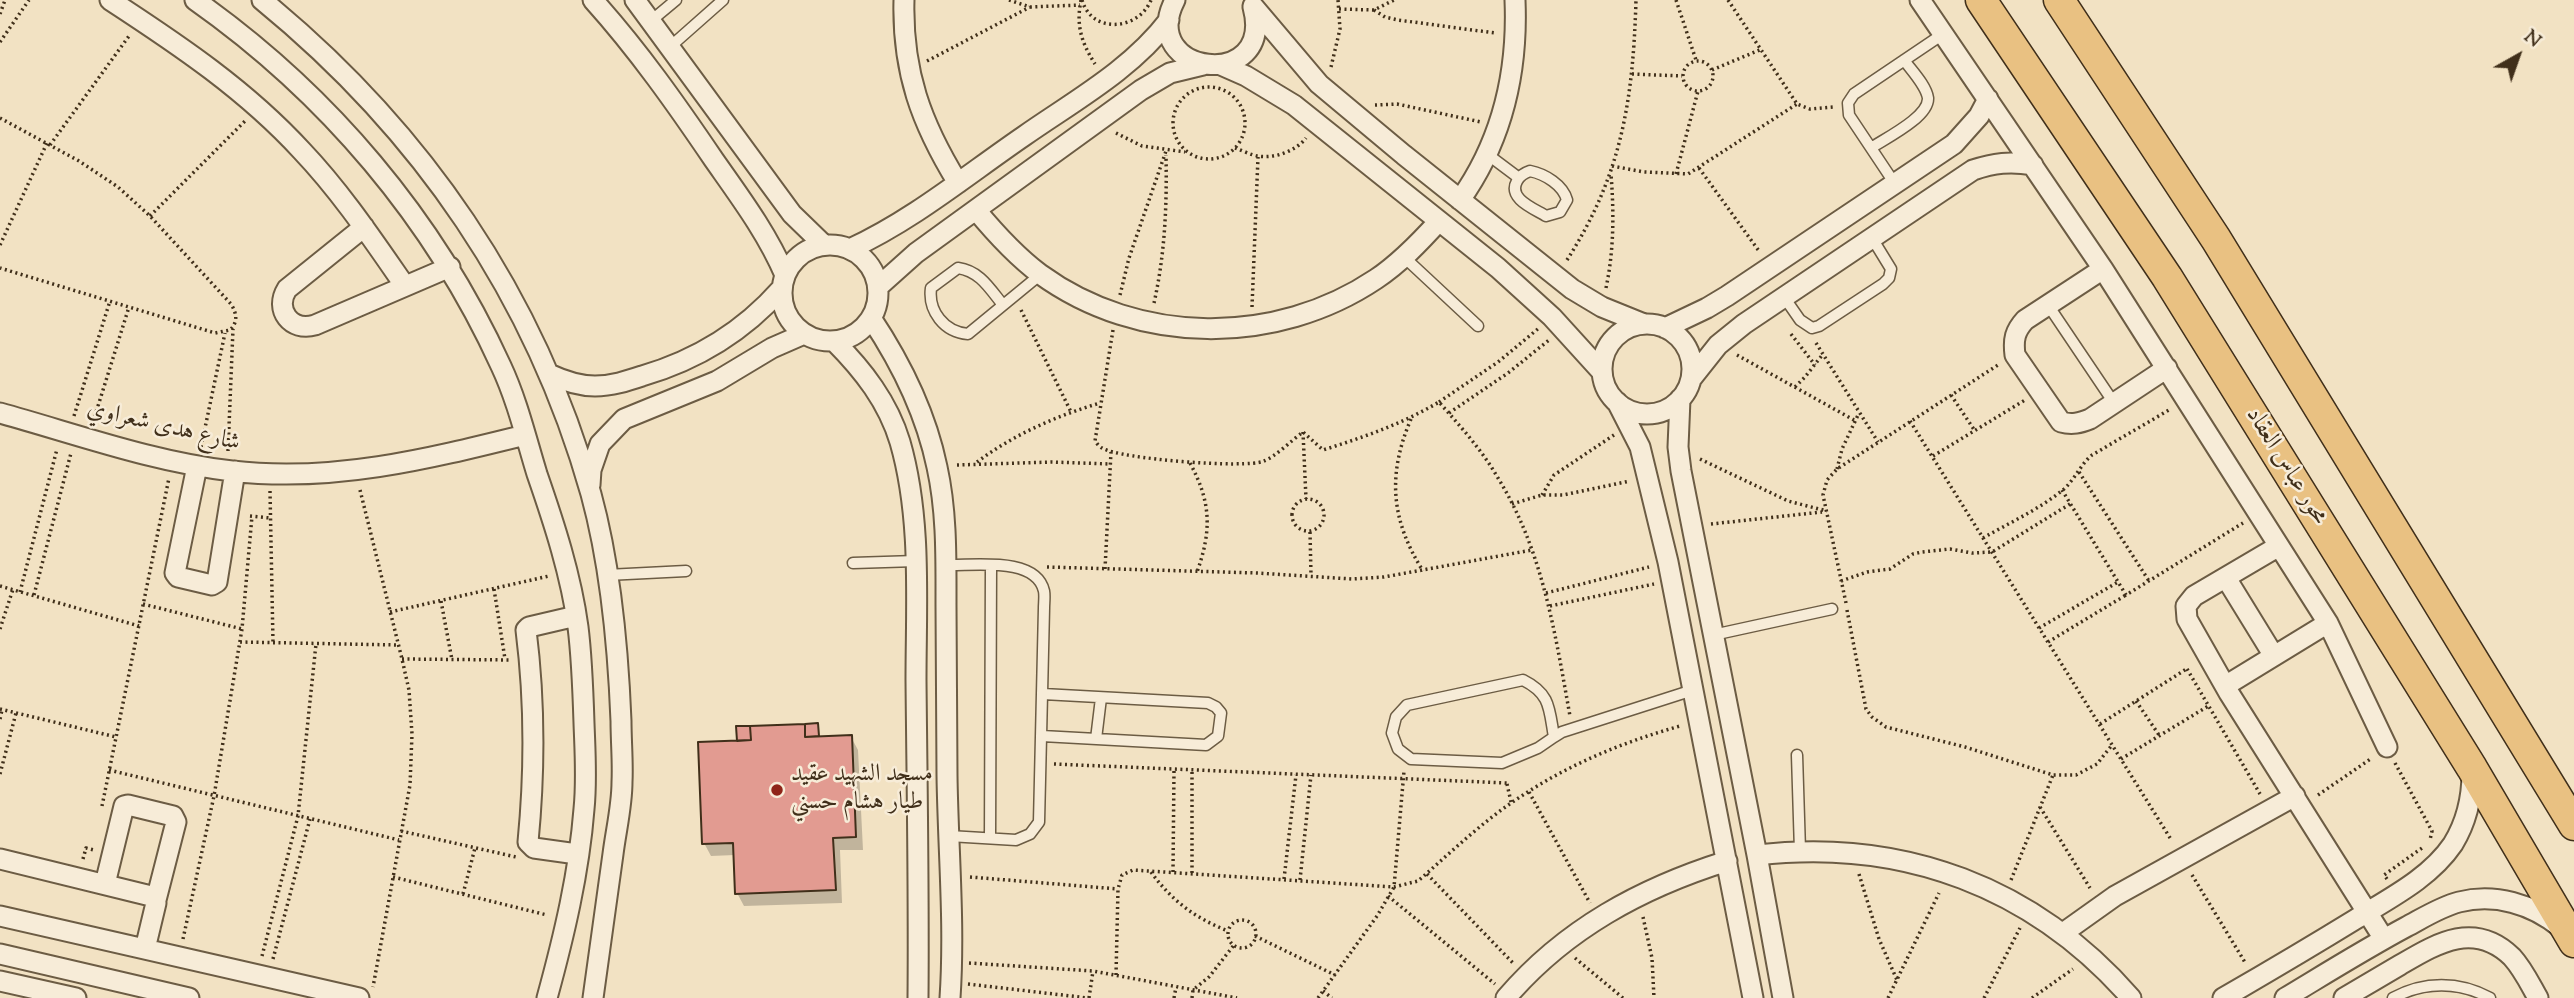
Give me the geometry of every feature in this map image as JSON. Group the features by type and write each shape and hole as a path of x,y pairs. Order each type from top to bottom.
{"main road":[{"name":"محور عباس العقاد","path":"1981,0 2167,277 2472,768 2572,939"},
{"path":"2059,0 2216,239 2574,825"}],"street":[{"path":"110,0 198,58 259,108 302,151 364,227 405,286"},
{"path":"195,0 255,46 326,110 358,145 393,187 450,267 503,369 558,536 576,616 582,668 586,758 584,809 567,920 547,998"},
{"path":"262,0 342,70 413,148 445,191 496,270 549,374 574,440 591,496 607,575 619,664 622,783 593,998"},
{"path":"549,374 571,383 611,385 653,373 701,353 723,341 754,317 783,282 793,261 801,254 824,245 840,245 850,249 869,264 878,287 878,298 871,318 856,334 834,341 824,341 804,334 789,319 785,310 783,282 765,235 681,111 629,40 593,0"},
{"path":"635,0 792,214 824,245"},
{"path":"904,0 908,70 919,110 936,148 958,183"},
{"path":"1460,200 1487,154 1499,126 1513,66 1515,0"},
{"path":"1920,0 2103,269 2328,623 2387,747"},
{"path":"878,287 916,253 1155,81 1178,71 1212,65 1240,56 1248,48 1256,28 1251,3"},
{"path":"1251,3 1319,83 1556,276 1602,307 1644,324 1665,328 1684,343 1689,354 1691,379"},
{"path":"850,249 896,226 1105,80 1142,51 1171,7"},
{"path":"1171,7 1174,44 1191,61 1212,65 1271,90 1316,123 1516,283 1558,322 1602,372"},
{"path":"1665,328 1707,308 1954,144 1979,116 1988,99"},
{"path":"1617,402 1634,412 1664,411 1680,399 1691,379 1718,345 1973,170 1992,163 2033,165"},
{"path":"976,210 1017,255 1065,290 1116,313 1149,323 1206,329 1251,327 1317,310 1368,284 1404,257 1439,221"},
{"path":"364,227 288,289 282,302 285,316 295,325 308,327 450,267"},
{"path":"2103,269 2025,320 2017,329 2013,342 2015,355 2038,391 2061,422 2079,424 2167,368"},
{"path":"871,318 903,370 926,427 943,499 951,990"},
{"path":"1644,324 1630,327 1614,340 1603,358 1602,372 1609,393 1617,402 1640,447 1648,477 1670,571 1753,998"},
{"path":"591,496 590,483 595,457 608,434 624,419 717,382 772,348 804,334"},
{"path":"834,341 855,362 888,413 900,441 909,479 916,561 918,998"},
{"path":"1680,399 1678,447 1691,526 1783,998"},
{"name":"شارع هدى شعراوي","path":"0,413 197,466 298,475 355,471 424,461 525,435"},
{"path":"197,466 175,573 178,577 212,585 217,582 231,471"},
{"path":"2279,546 2193,596 2186,606 2187,619 2227,689 2384,939"},
{"path":"2226,578 2274,656"},
{"path":"576,616 526,630 535,736 529,845 534,848 577,853"},
{"path":"2227,689 2328,623"},
{"path":"2223,998 2368,912 2428,872 2451,846 2465,822 2472,796 2472,768"},
{"path":"2063,933 2101,905 2269,811 2298,801"},
{"path":"105,884 124,806 173,816 176,822 145,949"},
{"path":"1757,855 1800,851 1854,853 1907,861 1949,873 2004,896 2063,933 2090,955 2131,998"},
{"path":"0,859 152,895 156,900"},
{"path":"1508,996 1560,945 1598,918 1639,894 1682,875 1727,861"},
{"path":"2292,996 2384,939 2432,913 2460,902 2490,899 2519,904 2547,916 2572,939"},
{"path":"0,916 359,998"},
{"path":"2344,998 2433,945 2460,938 2488,942 2500,948 2521,968 2538,998"},
{"path":"0,954 189,998"},
{"path":"0,981 76,998"}],"lane":[{"path":"652,20 676,0"},
{"path":"671,46 723,0"},
{"path":"1895,184 1849,114 1848,103 1854,94 1943,34"},
{"path":"1871,148 1926,109 1928,99 1925,89 1904,60"},
{"path":"1487,154 1518,178"},
{"path":"1537,172 1562,188 1567,200 1560,212 1546,216 1519,199 1514,189 1518,178 1524,173 1537,172"},
{"path":"1777,302 1805,325 1819,326 1889,278 1891,269 1872,238"},
{"path":"1404,257 1478,326"},
{"path":"1003,305 970,270 958,268 931,288 932,309 948,328 957,333 968,334 1041,274"},
{"path":"2048,305 2114,403"},
{"path":"853,563 916,561"},
{"path":"946,565 1019,566 1035,575 1044,590 1039,822 1030,834 1016,839 949,836"},
{"path":"990,838 991,566"},
{"path":"607,575 686,571"},
{"path":"1713,635 1832,609"},
{"path":"1554,737 1548,700 1538,687 1523,680 1407,705 1396,717 1392,733 1398,749 1411,759 1502,763 1573,729 1693,690"},
{"path":"1042,736 1206,745 1218,736 1221,713 1208,703 1043,694"},
{"path":"1096,739 1101,698"},
{"path":"1797,755 1800,851"},
{"path":"2393,998 2415,988 2449,985 2466,988 2490,998"}],"path":[{"path":"0,14 5,0"},
{"path":"0,42 29,0"},
{"path":"1009,0 1030,7"},
{"path":"1081,2 1097,20 1117,25 1137,19 1145,12 1151,0"},
{"path":"1319,83 1330,69 1337,50 1338,0"},
{"path":"1339,9 1374,10 1394,0"},
{"path":"1556,276 1583,235 1611,169 1630,96 1636,0"},
{"path":"1676,0 1696,60"},
{"path":"1730,1 1797,104 1810,109 1848,103"},
{"path":"908,70 1030,7 1081,2"},
{"path":"1081,2 1077,17 1081,40 1105,80"},
{"path":"1374,10 1385,17 1398,20 1516,36"},
{"path":"0,245 49,144 141,20"},
{"path":"1712,70 1762,49"},
{"path":"1696,60 1708,64 1712,70 1712,81 1704,90 1687,87 1682,76 1686,66 1696,60"},
{"path":"1632,74 1682,76"},
{"path":"1099,120 1119,135 1142,146 1187,152 1207,159 1227,154 1235,148 1244,130 1242,110 1230,94 1211,88 1191,92 1177,106 1174,116 1175,135 1187,152"},
{"path":"1676,174 1698,91"},
{"path":"1373,106 1397,104 1499,126"},
{"path":"1611,169 1688,174 1797,104"},
{"path":"150,216 259,108"},
{"path":"0,118 99,173 150,216 231,304 236,315 233,327 231,471"},
{"path":"1235,148 1258,157 1282,155 1302,143 1316,123"},
{"path":"1166,151 1129,258 1116,313 1094,441 1111,452 1139,457 1189,462 1263,462 1303,432"},
{"path":"1149,323 1160,274 1167,205 1166,151"},
{"path":"1251,327 1258,157"},
{"path":"1699,167 1770,267"},
{"path":"1602,307 1611,263 1614,217 1611,169"},
{"path":"0,268 215,333 225,333 233,327"},
{"path":"1014,296 1071,412"},
{"path":"34,595 110,301"},
{"path":"1777,302 1815,365"},
{"path":"20,592 74,434 129,307"},
{"path":"1303,432 1323,450 1411,419 1558,322"},
{"path":"1449,413 1508,373 1558,322"},
{"path":"1805,325 1878,442"},
{"path":"197,466 225,333"},
{"path":"1718,345 1854,420"},
{"path":"1794,387 1823,354"},
{"path":"2015,355 1837,469 1827,480 1823,495 1866,709 1886,727 1965,747 2053,775 2076,775 2098,764 2112,745"},
{"path":"1933,457 2038,391"},
{"path":"1951,395 1975,431"},
{"path":"1983,538 2062,491 2092,455 2187,399"},
{"path":"1439,402 1471,438 1498,477 1532,550 1550,606 1573,729"},
{"path":"975,464 1002,443 1071,412 1100,404"},
{"path":"1837,469 1842,449 1859,413"},
{"path":"1411,419 1396,462 1395,496 1402,530 1423,571"},
{"path":"1910,421 2255,979"},
{"path":"1542,495 1554,475 1629,424"},
{"path":"1303,432 1306,499"},
{"path":"1678,447 1788,501 1827,511"},
{"path":"1105,569 1111,452"},
{"path":"101,810 173,461"},
{"path":"937,466 1052,461 1111,464"},
{"path":"1189,462 1200,482 1208,527 1205,550 1197,572"},
{"path":"355,471 409,690 412,734 410,785 371,998"},
{"path":"2079,472 2149,581"},
{"path":"270,473 273,643"},
{"path":"1512,504 1542,495 1563,495 1648,477"},
{"path":"2062,491 2126,596"},
{"path":"1306,499 1313,500 1324,510 1322,524 1310,532 1303,531 1293,521 1294,507 1306,499"},
{"path":"1842,582 1867,572 1890,569 1913,554 1922,552 1950,549 1972,553 1992,552 2071,504"},
{"path":"1691,526 1827,511"},
{"path":"2048,642 2259,514"},
{"path":"178,957 215,796 242,629 251,516"},
{"path":"1310,532 1311,576"},
{"path":"1019,566 1384,578 1532,550"},
{"path":"1546,593 1670,571"},
{"path":"1550,606 1670,571"},
{"path":"390,612 566,572"},
{"path":"2039,628 2118,582"},
{"path":"0,586 139,626"},
{"path":"0,629 13,589"},
{"path":"494,589 505,660"},
{"path":"441,601 452,660"},
{"path":"143,604 242,629"},
{"path":"240,642 398,645"},
{"path":"262,976 298,816 316,644"},
{"path":"2099,724 2208,656"},
{"path":"402,659 530,661"},
{"path":"2187,669 2269,811"},
{"path":"2121,759 2209,706 2227,689"},
{"path":"2136,701 2159,735"},
{"path":"0,719 1,710 116,737"},
{"path":"0,775 16,713"},
{"path":"1116,975 1118,889 1122,875 1133,870 1394,887 1418,881 1511,802 1570,766 1633,739 1699,721"},
{"path":"2298,801 2387,747 2432,831 2426,845 2384,875 2396,894"},
{"path":"1318,998 1394,887 1406,755"},
{"path":"1502,763 1511,802"},
{"path":"1041,764 1507,783"},
{"path":"1174,769 1174,873"},
{"path":"109,770 400,840"},
{"path":"1192,770 1192,874"},
{"path":"1284,879 1296,775"},
{"path":"1300,880 1311,775"},
{"path":"2004,896 2053,775"},
{"path":"1528,792 1598,918"},
{"path":"2040,807 2101,905"},
{"path":"262,976 310,819"},
{"path":"401,831 525,859"},
{"path":"463,894 475,848"},
{"path":"1854,853 1864,896 1897,980"},
{"path":"1150,871 1165,891 1184,908 1205,922 1228,931"},
{"path":"1888,998 1949,873"},
{"path":"1427,874 1525,977"},
{"path":"950,875 1118,889"},
{"path":"393,877 567,920"},
{"path":"1639,894 1652,958 1654,998"},
{"path":"1388,896 1508,996"},
{"path":"1984,998 2029,910"},
{"path":"1235,921 1247,921 1255,930 1255,936 1247,946 1234,945 1228,931 1235,921"},
{"path":"1255,936 1335,975"},
{"path":"1192,998 1193,990 1209,977 1234,945"},
{"path":"1560,945 1623,998"},
{"path":"2032,998 2090,955"},
{"path":"952,962 1093,971 1237,998"},
{"path":"951,990 1088,998 1093,971"},
{"path":"1174,998 1176,987"},
{"path":"1323,991 1332,998"}],"building":[{"path":"818,723 819,736 805,737 805,724"},
{"name":"مسجد الشهيد عقيد طيار هشام حسني","path":"805,724 805,737 852,735 856,837 833,838 836,890 735,894 733,843 702,844 698,742 751,740 750,726"},
{"path":"736,726 750,726 751,740 737,741"}],"place":[{"name":"مسجد الشهيد عقيد طيار هشام حسني","path":"777,790"}]}
